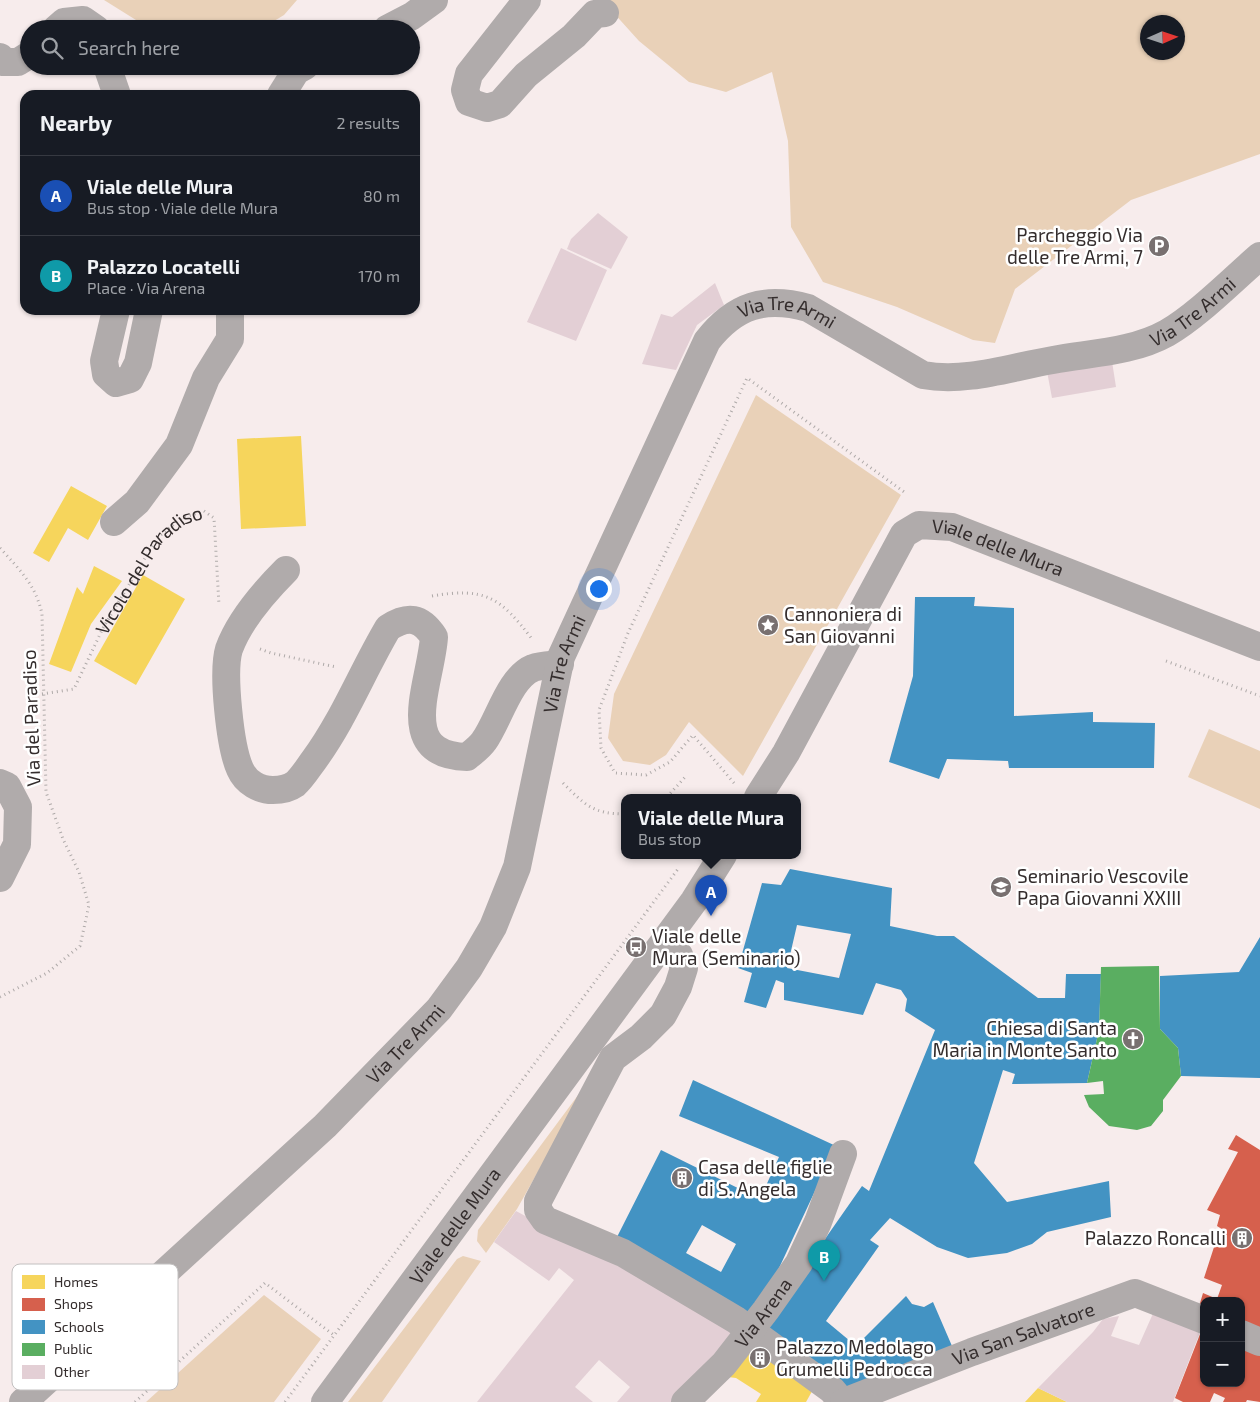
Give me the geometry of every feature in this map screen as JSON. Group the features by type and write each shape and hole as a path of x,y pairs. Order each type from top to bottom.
{"street":[{"path":"404,20 434,0"},
{"path":"527,0 469,74 466,90 469,102 487,108 500,104 526,75 574,36 595,14 606,13"},
{"path":"0,58 3,62 20,61"},
{"path":"110,75 114,90"},
{"path":"284,90 294,75"},
{"name":"Via Tre Armi","path":"174,1264 325,1126 439,1009 463,976 493,927 517,868 561,660 707,340 727,318 755,306 771,302 789,303 808,308 923,375 936,378 970,376 1054,359 1132,347 1150,342 1183,323 1260,256"},
{"path":"115,315 104,361 106,374 116,383 130,379 138,363 148,315"},
{"path":"114,522 137,502 179,445 206,378 230,339 230,315"},
{"name":"Viale delle Mura","path":"747,791 786,753 904,534 919,525 952,527 1260,647"},
{"path":"286,570 261,596 235,638 229,650 226,674 233,747 241,771 251,783 263,790 282,790 295,784 306,771 345,711 388,628 400,620 413,620 426,626 434,637 433,651 424,690 424,738 435,751 451,757 467,757 483,743 498,719 512,687 524,674 533,668 561,660"},
{"path":"0,783 7,786 18,807 17,844 0,878"},
{"name":"Viale delle Mura","path":"325,1402 365,1351 694,901 720,859"},
{"path":"665,940 679,955 684,968 678,987 663,1015 641,1037 613,1058 538,1201 538,1210 545,1220 623,1253 751,1330 832,1390 843,1402"},
{"name":"Via Arena","path":"685,1402 724,1364 799,1263 818,1222 843,1154"},
{"name":"Via San Salvatore","path":"843,1402 972,1352 1135,1293 1200,1318"},
{"path":"1245,1336 1260,1342"},
{"name":"Via Tre Armi","path":"22,1402 35,1390"}],"path":[{"path":"747,791 693,735 670,762 646,775 615,773 601,748 599,710 628,633 747,378 907,494 916,496"},
{"path":"902,503 907,494"},
{"name":"Vicolo del Paradiso","path":"42,694 74,690 104,628 157,538 182,518 204,511 214,518 216,535 218,631 271,654 339,667"},
{"name":"Via del Paradiso","path":"0,548 28,577 39,599 42,614 42,694 46,792 62,839 79,872 89,905 80,946 47,973 0,997"},
{"path":"427,597 462,591 487,596 506,608 544,654 561,660"},
{"path":"1166,661 1260,696"},
{"path":"670,794 686,776"},
{"path":"741,777 747,791"},
{"path":"562,781 580,800 604,814 621,814"},
{"path":"732,791 747,791"},
{"path":"285,1402 682,863"},
{"path":"178,1363 265,1283 335,1336"},
{"path":"135,1402 148,1390"}],"shaded area":[{"path":"104,0 297,0 284,15 276,20 136,20"},
{"path":"602,0 1260,0 1260,154 1131,200 1015,289 995,343 973,340 897,307 823,282 791,227 788,141 772,72 726,92 689,82 639,41"},
{"path":"756,395 901,495 743,776 689,722 666,755 650,765 623,761 608,738 614,694"},
{"path":"1209,729 1260,751 1260,809 1188,777"},
{"path":"590,1079 517,1209 486,1253 477,1241 478,1230"},
{"path":"463,1256 481,1261 382,1402 348,1402 457,1259"},
{"path":"264,1295 321,1339 274,1402 146,1402 159,1390 178,1390 178,1373"}],"building: Homes":[{"path":"301,436 306,526 241,529 237,439"},
{"path":"71,486 107,506 88,540 68,528 49,562 33,553"},
{"path":"94,566 122,581 91,624 71,672 49,664 77,587 83,594"},
{"path":"143,575 185,599 136,685 94,661"},
{"name":"Palazzo Medolago Grumelli Pedrocca","path":"757,1342 815,1386 806,1402 756,1402 761,1394 736,1378 728,1377"},
{"path":"1038,1388 1067,1402 1025,1402"}],"building: Shops":[{"name":"Palazzo Roncalli","path":"1236,1135 1260,1150 1260,1335 1245,1329 1245,1297 1218,1297 1222,1285 1204,1278 1215,1244 1221,1245 1225,1231 1217,1226 1220,1215 1207,1210 1238,1152 1228,1149"},
{"name":"Palazzo Roncalli","path":"1203,1293 1212,1297 1202,1297"},
{"path":"1200,1334 1200,1387 1245,1387 1245,1343 1260,1349 1260,1402 1247,1400 1246,1402 1223,1402 1225,1398 1214,1393 1210,1402 1183,1402 1175,1398"}],"building: Schools":[{"path":"915,597 975,597 974,606 1014,608 1014,716 1093,712 1093,722 1155,723 1154,768 1009,768 1008,761 947,759 939,779 889,762 913,676"},
{"path":"790,869 892,888 890,926 937,936 954,936 1038,998 1065,998 1066,974 1101,974 1099,1030 1087,1083 1012,1084 1015,1074 1003,1070 974,1163 1007,1202 1109,1181 1111,1217 1047,1232 1032,1244 1007,1253 968,1258 937,1247 890,1218 870,1240 879,1246 826,1321 856,1346 906,1296 912,1304 924,1307 933,1302 955,1353 852,1395 762,1329 862,1186 869,1191 935,1030 905,1011 907,999 901,990 876,983 863,1015 784,1000 784,983 776,980 766,1008 744,1002 752,973 738,968 762,883 781,885","holes":["797,925 851,934 839,978 787,968"]},
{"path":"1260,937 1260,1078 1181,1076 1178,1048 1160,1029 1160,976 1239,972"},
{"name":"Casa delle figlie di S. Angela","path":"693,1080 836,1146 766,1296 745,1316 617,1237 661,1150 760,1199 779,1157 679,1116","holes":["702,1225 736,1244 721,1272 686,1253"]}],"building: Public":[{"name":"Chiesa di Santa Maria in Monte Santo","path":"1159,966 1160,1029 1178,1048 1181,1076 1163,1100 1163,1111 1151,1126 1137,1130 1109,1126 1089,1107 1084,1095 1104,1094 1103,1081 1087,1083 1099,1030 1101,967"}],"building: Other":[{"path":"598,213 628,237 611,269 567,249 571,239"},
{"path":"561,248 607,270 576,341 527,322"},
{"path":"715,283 724,305 697,325 676,370 642,364 661,314 672,317"},
{"path":"1111,355 1116,387 1052,398 1046,366"},
{"path":"516,1211 637,1276 735,1333 672,1402 617,1402 630,1387 599,1360 575,1387 593,1402 477,1402 574,1280 559,1268 549,1281 494,1242"},
{"path":"1155,1309 1200,1326 1200,1332 1173,1402 1067,1402 1038,1388 1093,1332 1103,1319 1119,1316 1111,1336 1139,1345"}],"place":[{"name":"Parcheggio Via delle Tre Armi, 7","path":"1159,246"},
{"name":"Cannoniera di San Giovanni","path":"768,625"},
{"name":"Seminario Vescovile Papa Giovanni XXIII","path":"1001,887"},
{"name":"Viale delle Mura","path":"711,916"},
{"name":"Viale delle Mura (Seminario)","path":"636,947"},
{"name":"Chiesa di Santa Maria in Monte Santo","path":"1133,1039"},
{"name":"Casa delle figlie di S. Angela","path":"682,1178"},
{"name":"Palazzo Roncalli","path":"1242,1238"},
{"name":"Palazzo Locatelli","path":"824,1281"},
{"name":"Palazzo Medolago Grumelli Pedrocca","path":"760,1358"}]}
